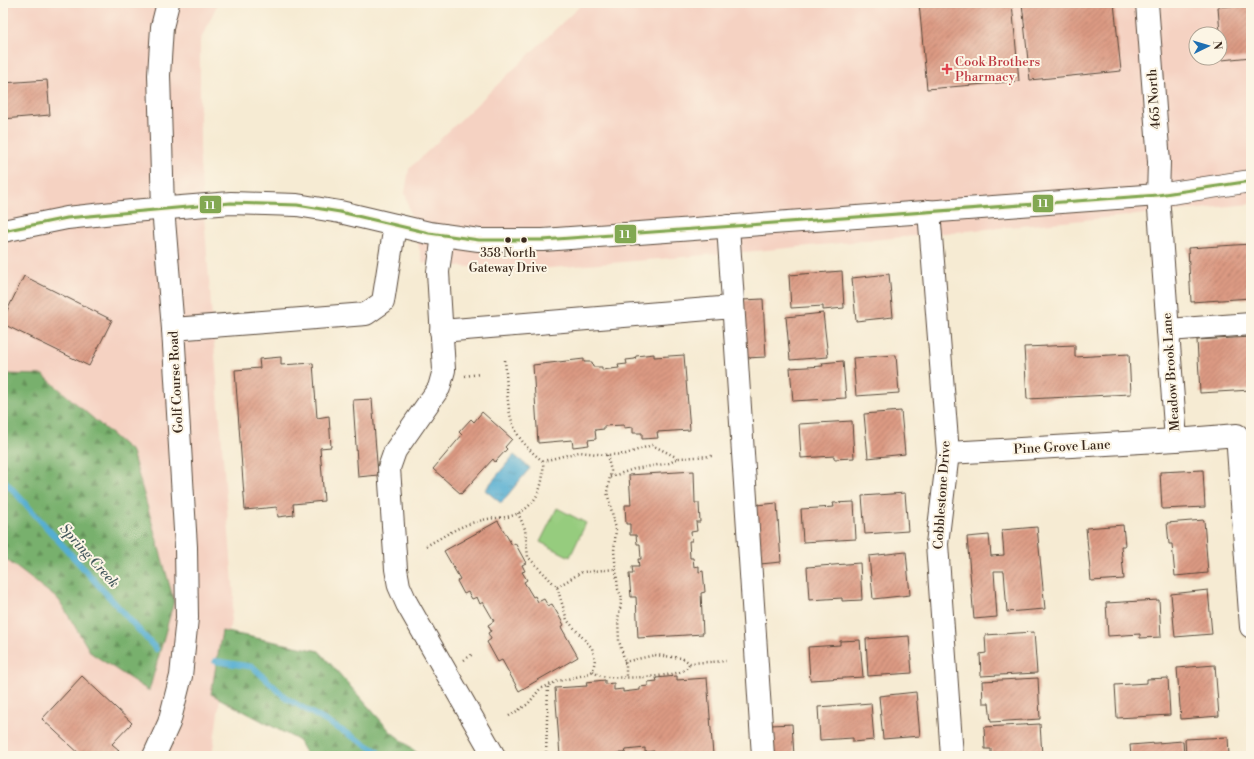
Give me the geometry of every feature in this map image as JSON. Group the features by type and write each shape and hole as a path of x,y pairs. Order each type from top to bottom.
{"street":[{"name":"Golf Course Road","path":"154,756 169,723 179,682 188,618 186,547 173,329 163,208 159,75 162,27 168,3"},
{"name":"465 North","path":"1147,3 1159,162 1158,195"},
{"path":"3,231 67,218 163,208 230,203 297,204 443,235 479,240 543,240 1158,195 1251,182"},
{"name":"Meadow Brook Lane","path":"1158,195 1176,440 1237,435 1247,515 1251,627"},
{"name":"Cobblestone Drive","path":"929,211 948,453 937,544 952,756"},
{"path":"173,329 366,314 383,302 395,225"},
{"path":"728,226 763,756"},
{"path":"443,235 438,272 444,370 439,388 395,451 389,468 396,569 399,586 407,604 494,756"},
{"path":"441,331 733,307"},
{"path":"1168,330 1251,324"},
{"name":"Pine Grove Lane","path":"948,453 1176,440"}],"path":[{"path":"426,546 456,530 479,521 508,516 518,512 533,502 540,490 544,476 543,461 531,452 520,439 510,421 505,360"},
{"path":"543,461 579,452 607,455 626,454 652,445 678,458"},
{"path":"607,455 611,471 607,484 607,492 616,529 614,551 618,589 622,598 618,619 619,641 626,677"},
{"path":"610,477 634,469 670,463 678,458 712,456"},
{"path":"518,512 525,529 528,557 557,587 567,620 592,648 595,659 593,671"},
{"path":"557,587 582,572 616,569"},
{"path":"624,662 641,657 666,656 682,658 690,663 726,661"},
{"path":"593,671 599,675 626,677 672,674 684,670 690,663"},
{"path":"509,716 528,704 540,689 558,680 585,675 593,671"},
{"path":"546,756 548,685"}],"shaded area":[{"path":"3,3 218,3 200,41 200,165 234,597 212,756 3,756"},
{"path":"583,3 1251,3 1251,204 767,250 515,271 423,263 405,193 409,169"}],"green space":[{"path":"3,374 43,375 132,452 174,601 149,691 91,653 59,600 3,557"},
{"path":"557,508 586,523 570,557 540,542"},
{"path":"222,631 319,651 390,731 421,756 307,756 298,740 211,694"}],"water":[{"path":"514,455 530,468 501,503 485,490"}],"building":[{"path":"919,3 1012,3 1019,81 927,89"},
{"path":"1022,3 1114,3 1121,71 1030,80"},
{"path":"1251,4 1251,57 1228,59 1228,26 1219,26 1218,7"},
{"path":"47,80 50,115 3,119 3,83"},
{"path":"1251,244 1251,298 1191,302 1188,248"},
{"path":"842,271 844,308 823,310 823,306 791,308 789,275"},
{"path":"889,274 893,317 856,321 852,278"},
{"path":"24,276 112,320 89,366 3,324 3,319"},
{"path":"763,299 766,357 745,358 743,300"},
{"path":"823,313 828,357 790,360 786,317"},
{"path":"1251,337 1251,390 1200,393 1197,340"},
{"path":"1075,345 1075,357 1129,354 1131,394 1027,399 1024,347"},
{"path":"654,354 654,357 684,355 690,430 657,432 658,438 642,439 642,433 633,433 633,427 624,428 624,425 604,426 604,429 595,430 596,439 588,440 589,445 573,447 572,440 538,443 533,365 584,359 584,362 592,362 593,367 602,367 602,370 619,368 618,365 627,364 626,360 635,359 636,356"},
{"path":"896,355 899,393 856,396 853,358"},
{"path":"281,357 281,365 313,363 317,418 329,416 331,447 320,448 324,501 293,504 294,515 278,517 277,507 245,510 235,370 260,368 259,359"},
{"path":"843,361 846,398 793,401 790,368 823,366 822,363"},
{"path":"372,399 378,475 358,477 353,400"},
{"path":"901,411 905,454 868,458 864,414"},
{"path":"482,412 512,439 505,447 507,449 495,462 493,459 461,494 433,469 462,435 459,432 471,419 474,422"},
{"path":"852,421 854,458 834,459 834,456 801,458 799,424"},
{"path":"1203,470 1205,507 1162,509 1160,472"},
{"path":"694,471 695,503 699,503 700,522 696,522 697,531 691,532 692,541 689,541 690,558 693,558 694,567 699,566 699,572 703,571 705,592 701,593 703,634 638,638 636,597 631,597 629,574 633,574 632,567 639,567 638,559 641,559 640,544 637,544 636,535 630,535 630,524 626,524 625,505 631,505 629,475"},
{"path":"905,493 908,531 865,534 862,496"},
{"path":"854,502 856,539 803,542 801,509 834,507 833,503"},
{"path":"777,503 781,562 760,564 756,505"},
{"path":"1204,520 1208,573 1175,576 1172,544 1169,544 1167,523"},
{"path":"498,521 512,545 515,543 526,563 522,565 525,571 522,572 527,580 524,582 533,597 535,596 538,602 544,599 548,606 552,604 564,625 561,627 578,657 519,691 502,660 498,662 487,642 491,639 488,633 491,631 488,625 494,621 483,602 480,604 477,597 472,599 468,592 464,594 457,581 460,579 444,551"},
{"path":"1123,525 1125,546 1121,546 1124,579 1091,581 1086,528"},
{"path":"1037,527 1045,609 1007,612 1004,571 994,571 997,617 974,619 967,537 989,535 991,556 1004,555 1002,530"},
{"path":"906,552 910,595 873,599 869,556"},
{"path":"860,563 862,600 842,601 842,598 809,600 807,567"},
{"path":"1208,590 1212,634 1175,637 1171,594"},
{"path":"1159,600 1161,637 1140,638 1140,634 1108,636 1106,603"},
{"path":"1034,632 1037,673 981,676 980,654 986,653 985,635"},
{"path":"909,636 912,673 868,676 866,639"},
{"path":"860,640 863,677 810,680 808,647 840,645 840,641"},
{"path":"1215,665 1219,716 1181,719 1177,668"},
{"path":"82,676 132,723 112,744 119,750 114,756 82,756 42,719"},
{"path":"677,676 677,680 707,678 713,755 654,756 654,751 645,752 645,748 626,750 625,753 617,753 617,756 560,756 555,688 587,686 586,682 605,680 605,684 614,683 614,690 623,689 623,692 640,690 640,687 648,686 648,682 657,681 656,678"},
{"path":"1038,678 1040,719 991,722 989,703 983,703 982,681"},
{"path":"1168,678 1170,715 1117,718 1115,685 1147,683 1147,679"},
{"path":"916,692 920,736 883,739 879,696"},
{"path":"871,703 874,740 853,742 853,738 820,740 818,707"},
{"path":"792,724 794,756 773,756 771,725"},
{"path":"1040,724 1042,756 991,756 991,749 985,749 984,727"},
{"path":"1228,737 1229,756 1186,756 1185,739"},
{"path":"1183,741 1184,756 1131,756 1130,745"}],"waterway":[{"name":"Spring Creek","path":"3,479 156,649"},
{"name":"Spring Creek","path":"215,661 253,667 286,698 377,751 379,756"}],"transit line":[{"name":"11","path":"3,231 67,218 231,203 297,205 340,212 429,233 479,240 543,240 1158,195 1251,181"}],"place":[{"name":"Cook Brothers Pharmacy","path":"947,69"},
{"name":"358 North Gateway Drive","path":"508,240"}]}
